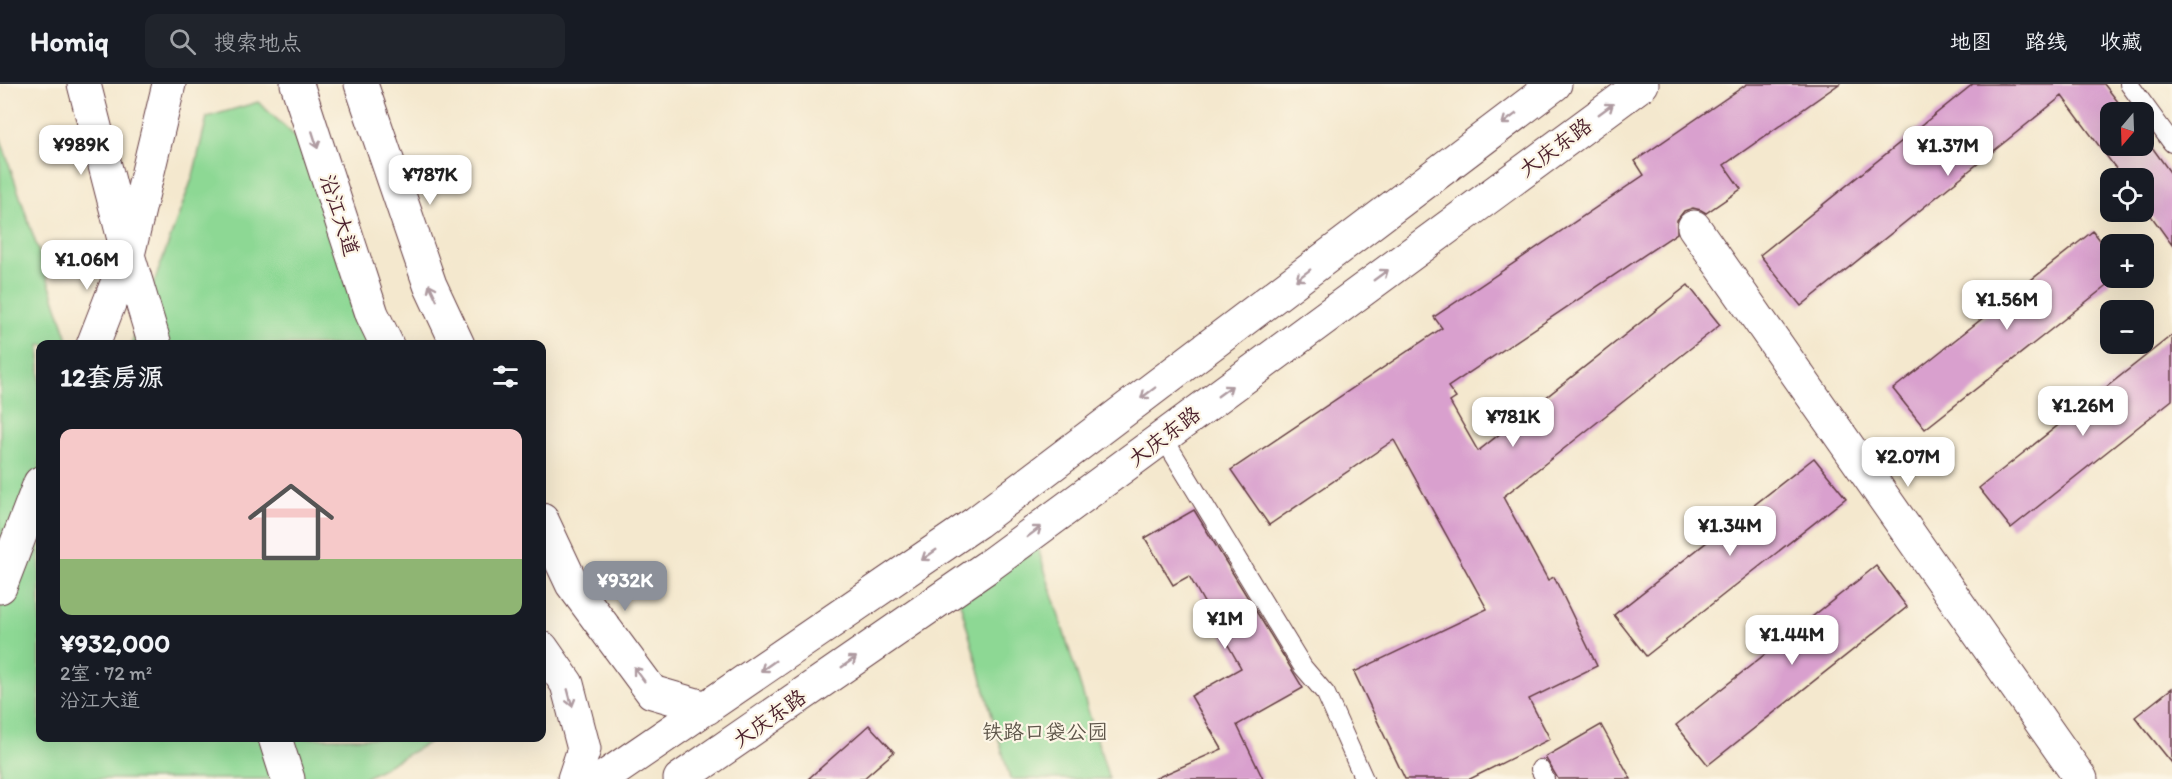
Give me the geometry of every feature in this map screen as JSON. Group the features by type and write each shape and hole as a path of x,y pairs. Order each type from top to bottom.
{"main road":[{"path":"84,84 128,255 154,340"},
{"path":"95,340 128,255 169,84"},
{"name":"沿江大道","path":"297,84 372,314 385,340"},
{"path":"361,84 430,285 456,340"},
{"name":"大庆东路","path":"602,779 977,522 1555,84"},
{"name":"大庆东路","path":"680,779 987,567 1642,84"},
{"path":"1694,227 2081,779"},
{"path":"0,587 36,493"},
{"path":"546,529 572,584 652,692 707,708"},
{"path":"546,654 567,684 584,749 574,779"},
{"path":"276,742 288,779"}],"lane":[{"path":"2129,84 2172,144"},
{"path":"1162,436 1304,667 1326,694 1364,779"}],"green space":[{"path":"258,102 307,147 391,340 133,340 193,176 207,117"},
{"path":"0,137 68,340 36,340 36,742 430,742 363,779 0,779"},
{"name":"铁路口袋公园","path":"1037,545 1109,779 1010,779 959,599"}],"building":[{"path":"1747,84 1839,84 1724,165 1741,189 1706,213 1693,208 1684,211 1677,220 1677,233 1448,387 1456,398 1450,402 1478,451 1688,285 1720,325 1503,497 1548,580 1554,577 1597,666 1529,699 1550,739 1470,779 1405,779 1354,672 1487,609 1394,440 1269,525 1231,470 1442,328 1434,317 1644,175 1635,161"},
{"path":"1973,84 2104,84 2118,102 2100,102 2100,147 2062,96 1801,306 1760,255"},
{"path":"2154,150 2172,175 2172,245 2154,220 2154,168 2116,168 2107,156 2154,156"},
{"path":"2093,231 2100,240 2100,288 2104,288 1925,429 1893,389"},
{"path":"2172,335 2172,400 2011,528 1979,488 2148,354 2154,354 2154,349"},
{"path":"1814,458 1846,498 1646,656 1614,615"},
{"path":"1194,510 1303,688 1237,725 1263,779 1154,779 1222,749 1191,696 1241,668 1189,576 1173,585 1145,538"},
{"path":"1876,566 1907,607 1708,765 1676,725"},
{"path":"2172,688 2172,763 2135,717"},
{"path":"869,725 894,752 863,779 808,779"},
{"path":"1601,725 1631,779 1558,779 1545,757"}]}
